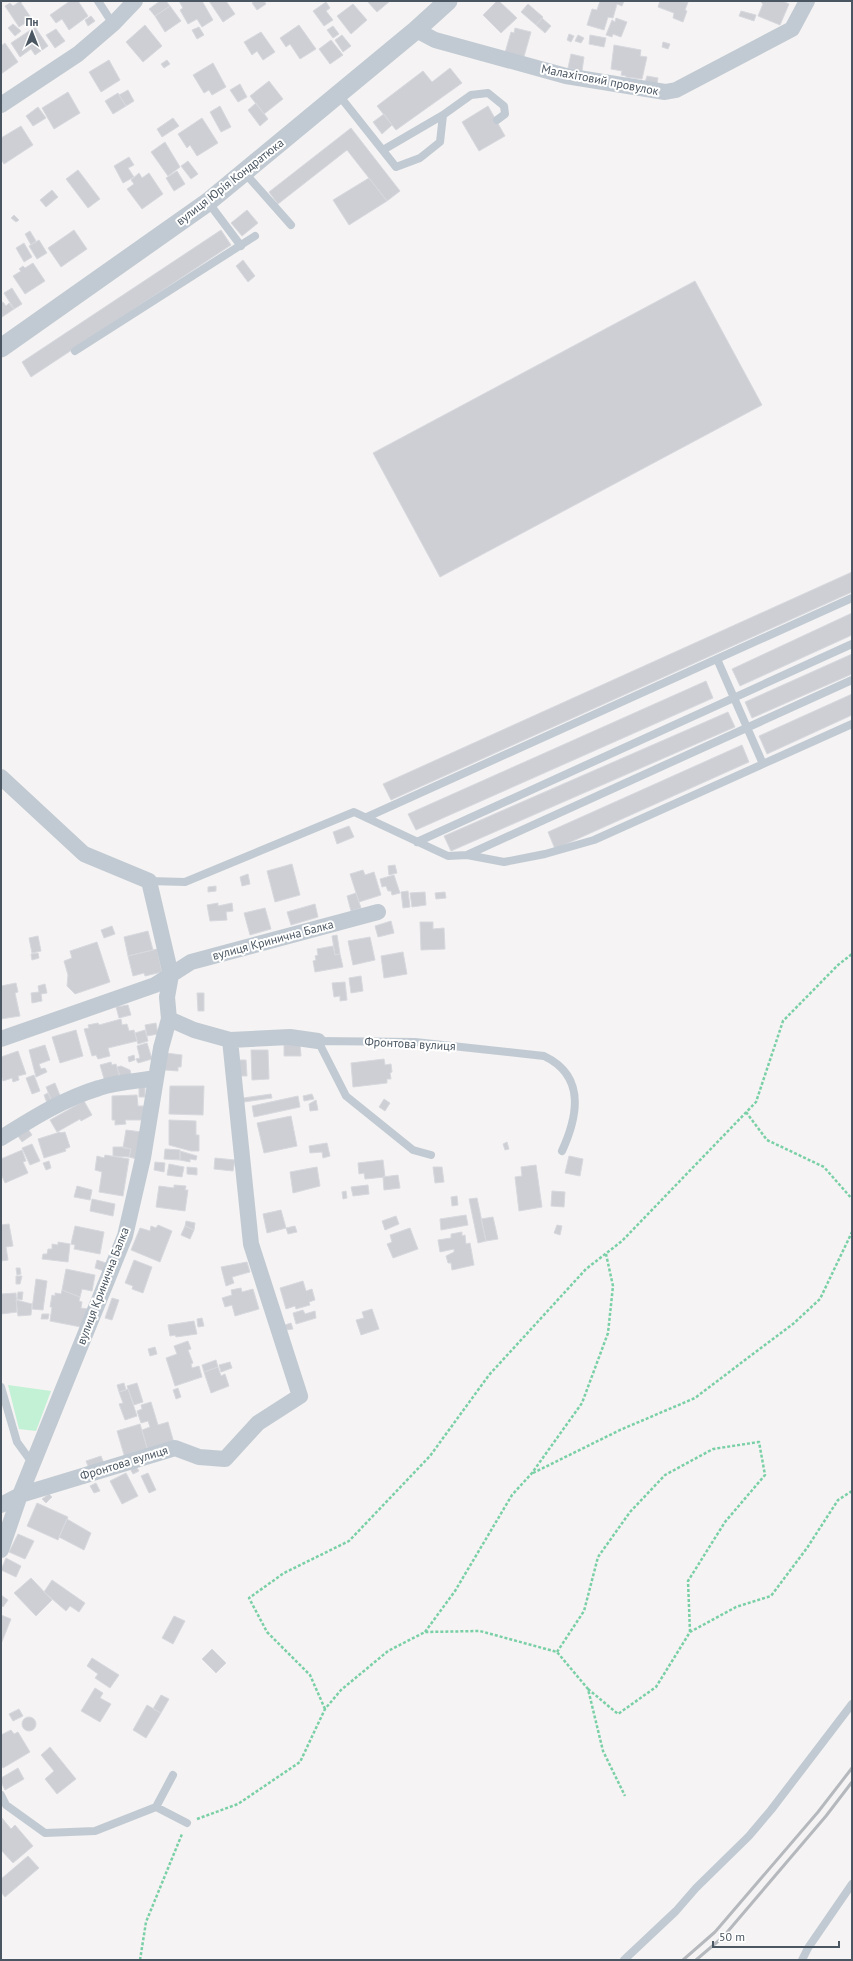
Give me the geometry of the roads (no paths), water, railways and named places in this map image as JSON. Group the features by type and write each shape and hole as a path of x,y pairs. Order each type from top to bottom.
{"street":[{"path":"1,105 78,54 113,24 135,1"},
{"name":"вулиця Юрія Кондратюка","path":"1,348 208,202 416,30 448,1"},
{"name":"Малахітовий провулок","path":"416,30 434,40 566,76 665,92 676,90 792,28 807,1"},
{"path":"1,777 84,854 149,881"},
{"name":"вулиця Кринична Балка","path":"20,1494 34,1464 125,1236 143,1158 161,1048 170,1019 167,997 171,975 149,881"},
{"name":"вулиця Кринична Балка","path":"1,1039 155,985 191,962 378,912"},
{"name":"Фронтова вулиця","path":"170,1019 194,1030 230,1040 290,1037 318,1041"},
{"name":"Фронтова вулиця","path":"1,1505 20,1494 175,1448 200,1457 225,1459 258,1423 300,1396 251,1244 230,1040"},
{"path":"1,1138 45,1111 72,1098 101,1088 156,1078"},
{"path":"1,1550 20,1494"}],"lane":[{"path":"98,1 113,24"},
{"path":"383,150 444,115 471,96 488,93 504,106 506,114 497,120"},
{"path":"338,94 396,167 420,158 440,142 444,115"},
{"path":"244,172 292,225"},
{"path":"208,202 241,246"},
{"path":"75,351 255,236"},
{"path":"367,817 852,598"},
{"path":"417,842 852,644"},
{"path":"717,659 764,764"},
{"path":"467,855 852,680"},
{"path":"149,881 185,882 354,812 448,856 467,855 504,862 545,854 594,840 852,724"},
{"path":"318,1041 346,1096 413,1150 431,1154"},
{"name":"Фронтова вулиця","path":"318,1041 415,1042 544,1056 554,1061 565,1072 573,1085 575,1095 571,1131 562,1151"},
{"path":"1,1388 17,1442 34,1464"},
{"path":"624,1960 676,1911 696,1888 749,1836 771,1810 852,1704"},
{"path":"1,1795 6,1805 45,1833 95,1832 156,1807 173,1775"},
{"path":"156,1807 187,1822"},
{"path":"802,1960 808,1948 852,1884"}],"railway":[{"path":"683,1960 715,1932 818,1812 852,1768"},
{"path":"696,1960 723,1937 826,1816 852,1782"}]}
